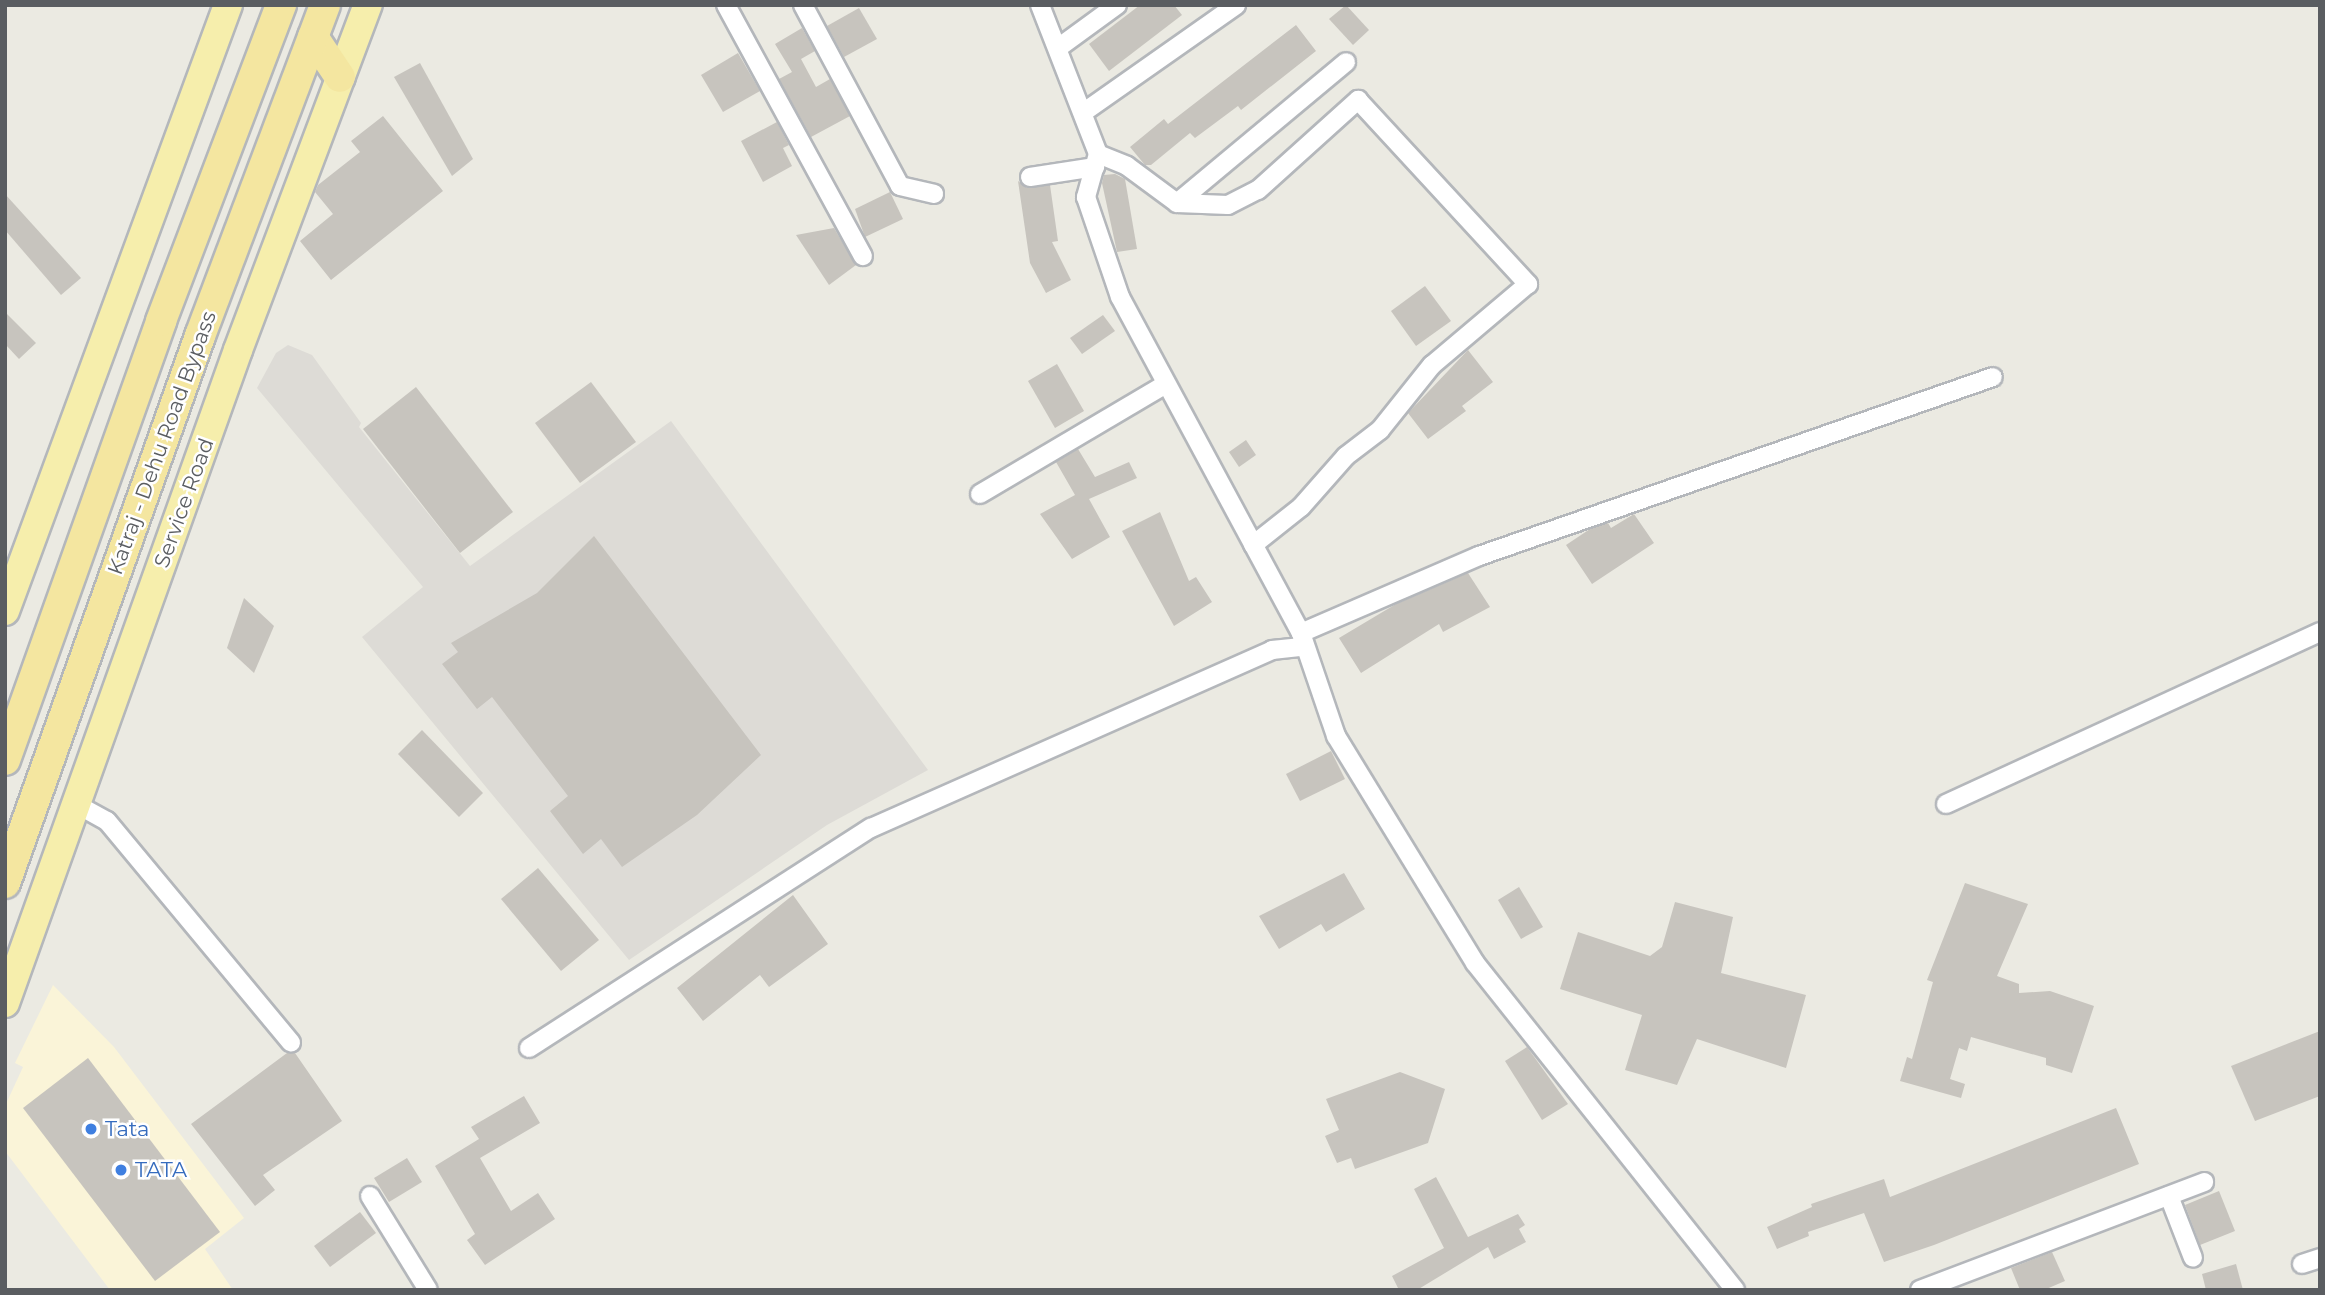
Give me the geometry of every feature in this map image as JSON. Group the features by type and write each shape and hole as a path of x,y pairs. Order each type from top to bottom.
{"highway":[{"name":"Katraj - Dehu Road Bypass","path":"5,760 281,5"},
{"name":"Katraj - Dehu Road Bypass","path":"5,883 195,349 325,5"},
{"path":"313,37 340,77"}],"main road":[{"path":"5,611 228,5"},
{"name":"Service Road","path":"5,1003 368,5"}],"street":[{"path":"726,5 863,256"},
{"path":"803,5 900,186 934,194"},
{"path":"1040,5 1084,113 1096,160 1086,197 1119,297 1253,545 1301,640 1336,736 1475,963 1735,1290"},
{"path":"1058,48 1117,5"},
{"path":"1084,113 1236,5"},
{"path":"1177,204 1346,62"},
{"path":"1030,177 1096,160 1127,166 1177,204 1228,205 1258,190 1358,100 1528,284 1433,365 1380,430 1346,456 1301,507 1253,545"},
{"path":"530,1048 871,828 1272,650 1301,640 1479,556 1993,377"},
{"path":"980,495 1166,384"},
{"path":"1946,804 2320,632"},
{"path":"76,804 107,821 291,1043"},
{"path":"1920,1290 2204,1182"},
{"path":"370,1196 428,1290"},
{"path":"2169,1196 2193,1258"},
{"path":"2302,1264 2320,1258"}],"shaded area":[{"path":"288,345 312,355 361,423 359,427 470,566 671,421 928,770 827,825 629,960 362,637 423,587 257,388 276,353"},
{"name":"Tata","path":"53,985 114,1047 244,1218 205,1249 233,1290 110,1290 5,1151 5,1106 23,1067 15,1063"}],"building":[{"path":"1140,5 1174,5 1182,15 1109,71 1089,44"},
{"path":"1346,5 1369,30 1353,45 1329,19"},
{"path":"859,8 877,39 844,57 827,26"},
{"path":"1296,25 1316,51 1241,110 1238,106 1195,138 1190,133 1151,165 1145,165 1130,147 1164,119 1168,124"},
{"path":"802,28 815,51 801,59 816,87 830,79 850,116 811,137 779,79 792,72 775,44"},
{"path":"738,53 760,91 723,112 701,75"},
{"path":"420,63 473,159 452,176 394,77"},
{"path":"383,116 443,191 331,280 300,241 333,214 315,192 318,185 360,152 351,141"},
{"path":"777,122 789,145 783,148 792,166 763,182 741,141"},
{"path":"1115,174 1125,179 1137,249 1117,252 1102,183 1104,175"},
{"path":"1018,181 1027,188 1050,185 1058,241 1052,242 1071,280 1046,293 1030,263"},
{"path":"890,192 903,219 865,237 855,209"},
{"path":"5,194 81,278 61,295 5,230"},
{"path":"834,228 856,265 829,285 796,235"},
{"path":"1425,286 1451,321 1416,346 1391,311"},
{"path":"5,312 36,343 19,359 5,344"},
{"path":"1103,315 1115,331 1082,354 1070,338"},
{"path":"1468,350 1493,382 1462,406 1466,411 1428,439 1408,413"},
{"path":"1057,364 1084,411 1055,428 1028,381"},
{"path":"591,382 636,442 580,483 535,423"},
{"path":"416,387 513,512 460,553 363,429"},
{"path":"1246,440 1256,455 1239,467 1229,452"},
{"path":"1078,449 1095,477 1129,462 1137,478 1089,499 1110,537 1072,559 1040,514 1075,495 1056,462"},
{"path":"1160,512 1189,581 1196,577 1212,602 1174,626 1122,531"},
{"path":"1634,514 1654,543 1592,584 1566,545 1590,529 1608,523 1611,528"},
{"path":"594,536 761,755 697,815 622,867 601,839 583,854 550,811 568,796 492,697 477,709 442,664 458,652 451,643 537,593"},
{"path":"1468,573 1490,607 1443,632 1439,624 1361,673 1339,638 1396,604"},
{"path":"244,598 274,626 254,673 227,648"},
{"path":"422,730 483,793 459,817 398,754"},
{"path":"1331,751 1345,779 1300,801 1286,774"},
{"path":"538,868 599,940 561,971 501,899"},
{"path":"1344,873 1365,909 1326,932 1321,924 1279,949 1259,916"},
{"path":"1965,883 2028,904 1997,976 2019,984 2019,993 2050,991 2094,1006 2072,1073 2046,1065 2046,1058 1971,1037 1967,1051 1959,1048 1950,1079 1965,1084 1961,1098 1900,1081 1907,1057 1912,1059 1933,982 1927,980"},
{"path":"1519,887 1543,927 1521,939 1498,900"},
{"path":"793,895 828,944 769,987 760,975 703,1021 677,988"},
{"path":"1675,902 1733,917 1721,973 1806,995 1786,1068 1697,1039 1677,1085 1625,1070 1642,1015 1560,989 1578,932 1650,956 1662,947"},
{"path":"2320,1031 2320,1096 2255,1121 2231,1066"},
{"path":"1527,1047 1568,1104 1542,1120 1505,1061"},
{"path":"287,1053 295,1053 342,1121 263,1175 275,1190 255,1206 191,1124"},
{"name":"TATA","path":"88,1058 220,1232 155,1281 23,1108"},
{"path":"1400,1072 1445,1089 1428,1143 1355,1169 1351,1158 1337,1163 1325,1136 1339,1130 1326,1099"},
{"path":"524,1096 540,1123 480,1158 511,1211 538,1193 555,1219 485,1265 467,1240 475,1234 435,1166 479,1139 471,1127"},
{"path":"2116,1108 2139,1164 1934,1245 1884,1262 1864,1213 1808,1232 1809,1236 1777,1249 1767,1227 1812,1207 1811,1204 1884,1179 1890,1197"},
{"path":"407,1158 422,1182 389,1202 374,1178"},
{"path":"1436,1177 1468,1237 1518,1214 1525,1225 1519,1229 1526,1242 1494,1259 1488,1247 1417,1290 1399,1290 1392,1276 1444,1248 1414,1189"},
{"path":"2219,1191 2235,1231 2200,1245 2185,1205"},
{"path":"360,1212 376,1233 330,1267 314,1246"},
{"path":"2052,1252 2065,1281 2044,1290 2020,1290 2011,1268"},
{"path":"2236,1264 2243,1290 2206,1290 2202,1274"}],"place":[{"name":"Tata","path":"91,1129"},
{"name":"TATA","path":"121,1170"}]}
